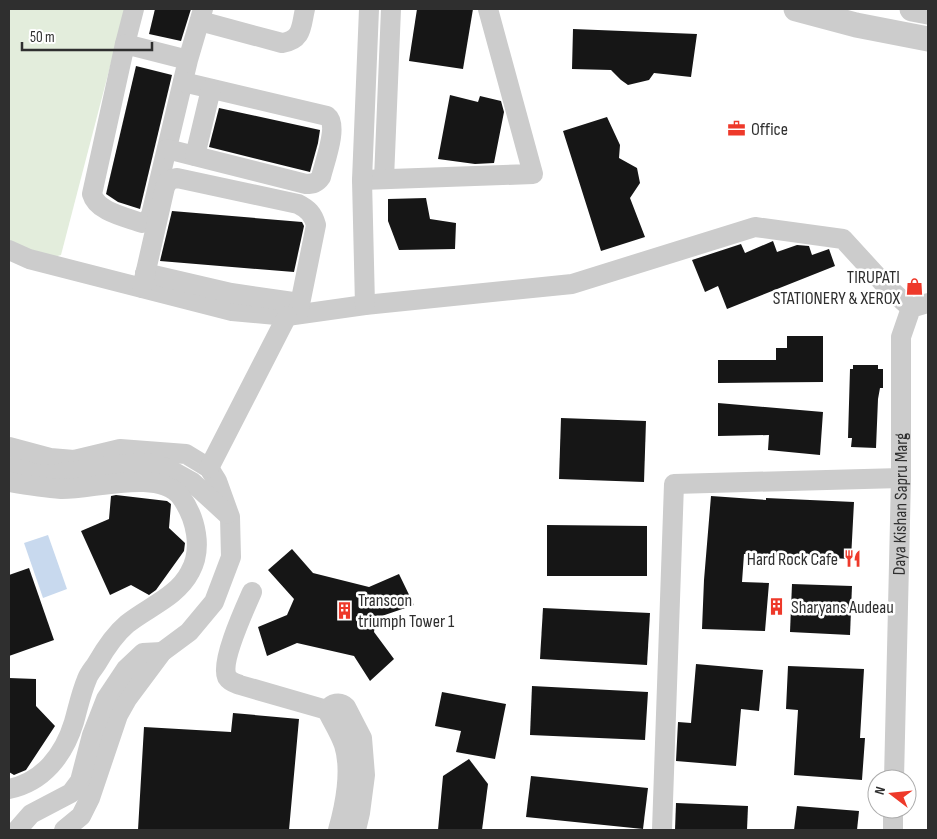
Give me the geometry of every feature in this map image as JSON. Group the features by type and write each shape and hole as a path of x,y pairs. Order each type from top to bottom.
{"street":[{"path":"134,9 92,194 94,201 106,210 142,223 147,221 151,215 188,60 202,15 282,42 291,42 300,31 305,9"},
{"path":"365,305 362,180 369,9"},
{"path":"384,179 391,9"},
{"path":"362,180 533,174 488,9"},
{"path":"796,9 856,25 928,39"},
{"path":"912,9 928,12"},
{"path":"125,44 188,60"},
{"path":"167,148 312,184 318,182 321,177 332,133 331,118 327,116 183,82"},
{"path":"196,156 211,89"},
{"path":"143,280 165,187 169,180 177,178 298,204 308,209 314,216 316,224 295,311 209,468"},
{"path":"9,250 29,259 143,280 232,311 295,311 572,284 755,227 843,239 886,286 920,306"},
{"name":"Daya Kishan Sapru Marg","path":"894,769 901,478 901,337 920,306"},
{"path":"9,447 50,458 74,460 120,449 186,454 209,468 218,481 230,518 231,557 214,602 189,632 162,652 127,699 118,715 85,823"},
{"path":"9,467 39,475 116,464 147,463 166,468 192,482 230,518"},
{"path":"662,830 674,484 901,478"},
{"path":"9,482 62,489 142,481 172,490 177,492 182,498 178,518 181,525 189,534 197,539 197,554 190,572 181,584 160,603 127,624 114,637 87,679 70,733 54,762 40,775 22,786 9,789"},
{"path":"252,592 240,617 226,666 226,675 231,681 240,686 327,710 344,746 348,778 344,812 338,830"},
{"path":"16,830 31,814 71,793 80,780 92,735 106,699 126,669 143,653 162,652"},
{"path":"327,710 334,704 342,703 362,738 365,775 356,830"},
{"path":"71,793 85,823"},
{"path":"64,830 85,823"}],"green space":[{"path":"9,9 125,9 61,255 51,258 9,245"}],"water":[{"path":"48,535 67,589 43,598 24,543"}],"building":[{"path":"155,9 191,9 181,41 149,34"},
{"path":"417,9 473,9 463,69 409,61"},
{"path":"573,29 697,34 691,77 654,73 649,80 628,85 611,70 572,69"},
{"path":"136,66 172,75 140,209 118,202 106,194"},
{"path":"450,95 478,102 480,96 501,101 504,112 494,163 475,164 438,159"},
{"path":"219,108 320,130 310,172 209,147"},
{"path":"607,117 620,145 619,158 637,168 640,183 630,198 645,237 601,251 563,131"},
{"path":"426,198 430,219 456,223 455,249 399,250 388,221 388,199"},
{"path":"172,211 302,222 304,226 294,272 160,261"},
{"path":"773,241 777,252 797,245 809,246 812,255 829,249 835,266 727,309 718,286 705,292 692,260 741,244 745,253"},
{"path":"787,336 823,336 823,382 718,383 718,360 776,360 776,348 787,348"},
{"path":"853,365 878,365 878,369 883,369 883,388 880,388 878,399 876,448 851,447 852,438 848,438 850,369 853,369"},
{"path":"718,403 823,412 820,455 768,450 769,435 718,436"},
{"path":"561,418 646,421 644,482 559,479"},
{"path":"111,496 167,501 171,504 169,528 185,543 184,551 156,590 149,595 131,585 110,595 81,531 109,519"},
{"path":"711,496 766,500 766,498 854,502 851,559 744,554 742,582 769,583 765,631 702,629"},
{"path":"547,525 647,526 647,576 547,576"},
{"name":"Transcon triumph Tower 1","path":"292,549 313,573 369,587 399,574 414,605 376,618 374,632 394,659 370,681 354,656 297,643 267,656 258,627 287,615 294,599 268,570"},
{"path":"29,568 54,640 9,656 9,575"},
{"path":"792,584 852,586 850,635 790,632"},
{"path":"543,608 650,613 647,665 540,659"},
{"path":"696,664 763,670 759,711 741,709 736,766 676,761 678,722 691,723"},
{"path":"788,666 864,669 860,738 865,738 862,780 794,775 798,710 786,709"},
{"path":"9,678 36,679 36,706 55,726 26,770 14,775 9,772"},
{"path":"532,686 648,692 645,740 530,735"},
{"path":"442,692 506,704 495,759 456,752 461,731 435,726"},
{"path":"233,713 299,719 289,830 138,830 144,727 231,732"},
{"path":"469,759 488,784 482,830 438,830 443,776"},
{"path":"531,776 648,788 643,829 526,817"},
{"path":"676,803 748,806 747,830 675,830"},
{"path":"797,806 859,811 857,830 794,830"}],"place":[{"name":"Office","path":"737,129"},
{"name":"TIRUPATI STATIONERY & XEROX","path":"914,287"},
{"name":"Hard Rock Cafe","path":"852,559"},
{"name":"Sharyans Audeau","path":"777,607"},
{"name":"Transcon triumph Tower 1","path":"344,610"}]}
